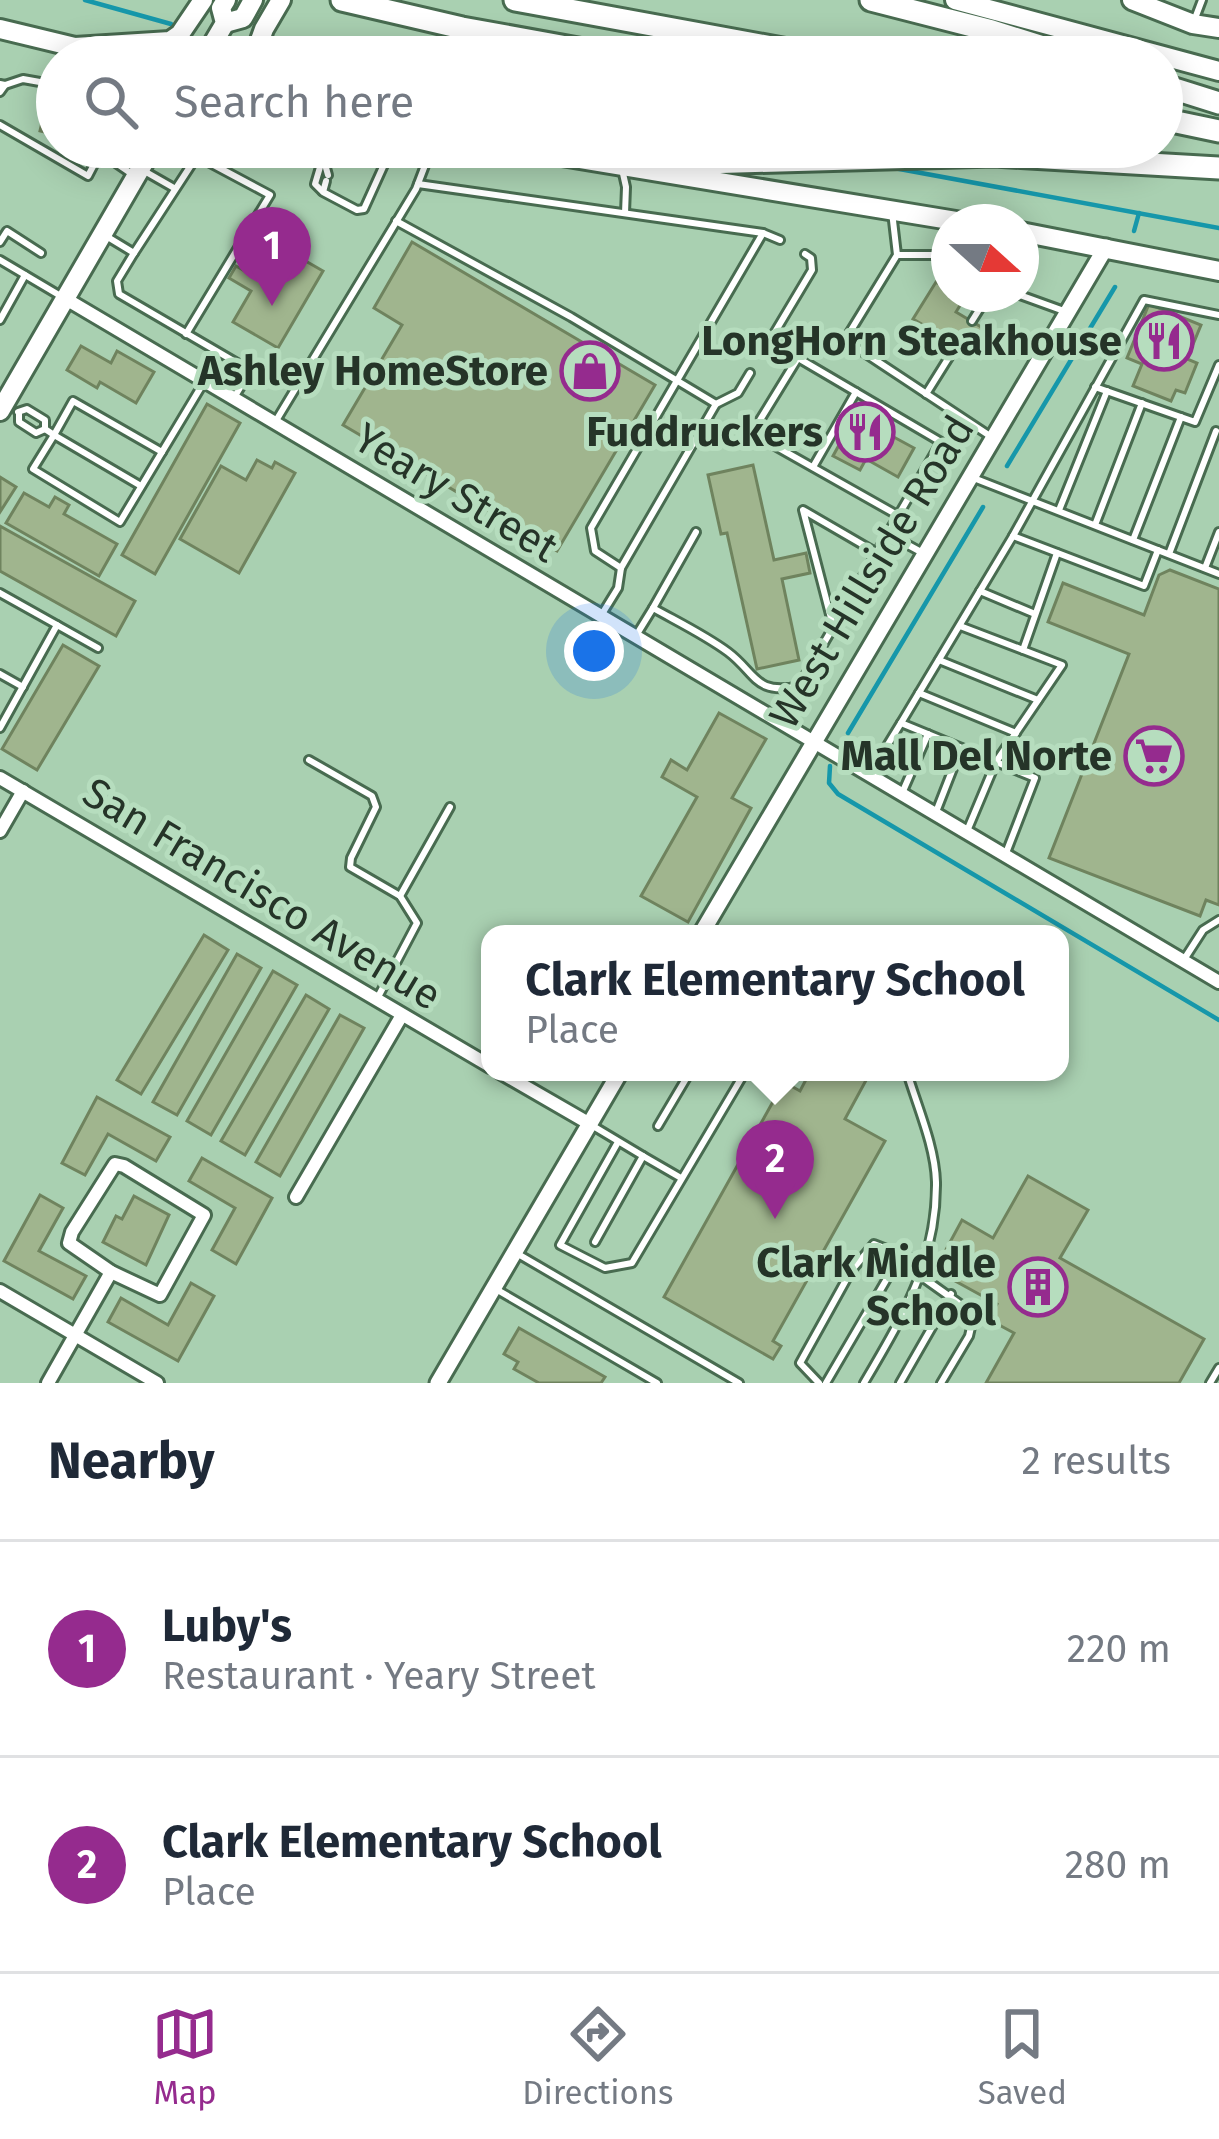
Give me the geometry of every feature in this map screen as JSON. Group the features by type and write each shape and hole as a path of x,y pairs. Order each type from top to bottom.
{"highway":[{"path":"342,0 506,36"},
{"path":"515,0 711,36"},
{"path":"871,0 1008,36"},
{"path":"1183,92 1219,103"},
{"path":"1183,123 1219,131"},
{"path":"1183,160 1219,167"},
{"path":"1183,165 1219,167"}],"main road":[{"path":"177,36 203,0"},
{"path":"225,23 221,8 226,0"},
{"path":"217,36 225,23 243,18 254,0"},
{"path":"261,36 281,0"},
{"path":"955,0 1089,36"},
{"path":"1132,0 1193,24 1219,28"},
{"path":"0,28 36,37"},
{"path":"1183,61 1219,71"},
{"path":"8,409 141,168"},
{"path":"649,168 931,217"},
{"path":"1039,235 1219,271"}],"street":[{"name":"West Hillside Road","path":"706,925 1106,247"},
{"name":"Yeary Street","path":"65,299 1219,982"},
{"name":"San Francisco Avenue","path":"0,778 481,1061"},
{"path":"0,831 22,791"},
{"path":"296,1197 402,1015"},
{"path":"516,1081 590,1124"},
{"path":"438,1383 615,1081"},
{"path":"115,1164 204,1215 160,1295 111,1272 69,1243 115,1164"},
{"path":"48,1383 111,1272"},
{"path":"0,1291 157,1383"}],"lane":[{"path":"1193,24 1202,0"},
{"path":"2,87 23,79 36,81"},
{"path":"0,124 36,145"},
{"path":"130,168 174,188"},
{"path":"186,168 118,281 119,294 244,368 246,378 233,399"},
{"path":"186,334 270,195 224,168"},
{"path":"320,168 315,184 322,193 357,210 364,208 382,168"},
{"path":"322,193 325,168"},
{"path":"274,424 424,168"},
{"path":"625,212 626,168"},
{"path":"418,184 763,232 780,241"},
{"path":"891,210 897,255 845,340 993,438"},
{"path":"396,221 716,404"},
{"path":"0,242 7,231 41,253"},
{"path":"621,568 595,551 591,528 763,232"},
{"path":"103,234 134,253"},
{"path":"769,342 812,270 812,258 805,254"},
{"path":"897,255 931,255"},
{"path":"0,260 65,299"},
{"path":"0,320 25,275"},
{"path":"868,776 1013,536 1144,300 1219,315"},
{"path":"1039,302 1067,313"},
{"path":"972,321 978,312"},
{"path":"926,394 961,338"},
{"path":"653,608 731,654 754,681 782,690 799,686 877,553 899,515 941,442 798,358 752,433 899,515"},
{"path":"1095,387 1195,422 1219,365"},
{"path":"600,617 618,587 621,568 716,404 738,393 750,373"},
{"path":"162,452 73,401 33,469 120,522 142,487 204,382"},
{"path":"1058,511 1107,391"},
{"path":"813,468 856,392"},
{"path":"1095,525 1142,404"},
{"path":"8,409 27,409 45,419 45,429 142,487"},
{"path":"1132,540 1181,417"},
{"path":"1169,554 1218,432"},
{"path":"970,477 1219,574"},
{"path":"833,628 802,510 877,553"},
{"path":"634,638 696,532"},
{"path":"1205,568 1219,532"},
{"path":"888,534 925,554"},
{"path":"1013,536 1144,586 1158,550"},
{"path":"1023,650 1057,553"},
{"path":"980,592 1035,614"},
{"path":"0,593 98,648"},
{"path":"0,728 58,625"},
{"path":"960,626 1061,665 996,762 966,833"},
{"path":"939,660 1038,700"},
{"path":"0,674 23,687"},
{"path":"919,693 1016,733"},
{"path":"901,723 1035,778 1005,856"},
{"path":"901,796 928,734"},
{"path":"935,815 961,748"},
{"path":"309,760 372,796 376,807 350,867 400,896 417,923 376,1000"},
{"path":"400,896 450,807"},
{"path":"1184,961 1203,930 1219,920"},
{"path":"658,1126 685,1081"},
{"path":"618,1142 560,1244 605,1268 632,1263 740,1081"},
{"path":"863,1383 914,1298 922,1276 936,1180 909,1081"},
{"path":"590,1124 682,1179"},
{"path":"595,1243 643,1156"},
{"path":"902,1253 822,1383 800,1363 850,1270 874,1244 902,1253 923,1263"},
{"path":"515,1252 739,1383"},
{"path":"922,1276 974,1314 970,1336 941,1383"},
{"path":"494,1288 657,1383"},
{"path":"899,1383 951,1294"},
{"path":"1210,1383 1219,1368"}],"building":[{"path":"412,242 655,385 557,551 343,425 402,325 374,308"},
{"path":"276,244 323,271 278,348 233,322 251,291 229,278 236,266 257,278"},
{"path":"931,290 931,312 956,312 1003,340 993,357 948,330 944,337 913,319"},
{"name":"LongHorn Steakhouse","path":"1149,304 1201,325 1187,359 1197,363 1185,393 1176,390 1171,401 1133,386 1142,364 1127,358"},
{"path":"81,346 111,363 117,351 154,372 136,403 67,370"},
{"path":"207,404 240,423 155,574 122,555"},
{"name":"Fuddruckers","path":"855,416 914,448 898,477 866,459 860,470 833,456"},
{"path":"257,460 272,468 275,462 295,473 239,573 180,539 221,466 246,480"},
{"path":"753,465 774,560 806,553 810,573 782,579 799,660 757,669 727,533 721,534 708,475"},
{"path":"0,477 16,487 0,512"},
{"path":"24,493 49,507 55,497 69,505 64,514 117,544 99,576 6,523"},
{"path":"0,526 135,601 116,636 0,571"},
{"name":"Mall Del Norte","path":"1170,570 1219,589 1219,905 1206,900 1200,916 1049,858 1129,654 1048,622 1063,583 1144,615 1159,575"},
{"path":"63,645 99,666 37,770 2,749"},
{"path":"719,713 766,739 732,798 751,808 688,922 641,896 697,797 662,777 671,760 687,770"},
{"path":"204,935 228,950 141,1094 117,1080"},
{"path":"237,954 261,968 177,1115 153,1102"},
{"path":"273,971 297,985 211,1135 187,1121"},
{"path":"306,995 329,1009 245,1155 221,1141"},
{"path":"340,1015 364,1028 280,1176 256,1162"},
{"path":"805,1081 866,1081 845,1119 885,1141 773,1341 781,1346 773,1359 664,1297 784,1082 800,1091"},
{"path":"97,1097 170,1137 156,1161 108,1134 85,1175 62,1163"},
{"path":"202,1158 272,1198 236,1264 212,1250 235,1208 189,1181"},
{"name":"Clark Middle School","path":"1028,1176 1088,1210 1060,1258 1204,1339 1179,1383 986,1383 1014,1333 988,1319 997,1304 935,1270 962,1220 993,1238"},
{"path":"40,1195 63,1208 39,1251 86,1276 73,1299 4,1261"},
{"path":"134,1196 169,1215 146,1265 103,1242 116,1216 122,1219"},
{"path":"191,1283 214,1296 178,1361 108,1322 121,1298 168,1325"},
{"path":"519,1328 605,1377 601,1383 539,1383 514,1369 518,1362 504,1354"}],"waterway":[{"path":"85,0 171,24"},
{"path":"894,168 1219,228"},
{"path":"1134,231 1139,213"},
{"path":"1007,466 1115,287"},
{"path":"848,733 983,507"},
{"path":"830,766 829,783 838,794 1059,925"},
{"path":"1069,931 1219,1020"}],"place":[{"name":"Luby's","path":"272,306"},
{"name":"LongHorn Steakhouse","path":"1164,341"},
{"name":"Ashley HomeStore","path":"590,371"},
{"name":"Fuddruckers","path":"865,432"},
{"name":"Mall Del Norte","path":"1154,756"},
{"name":"Clark Elementary School","path":"775,1219"},
{"name":"Clark Middle School","path":"1038,1287"}]}
